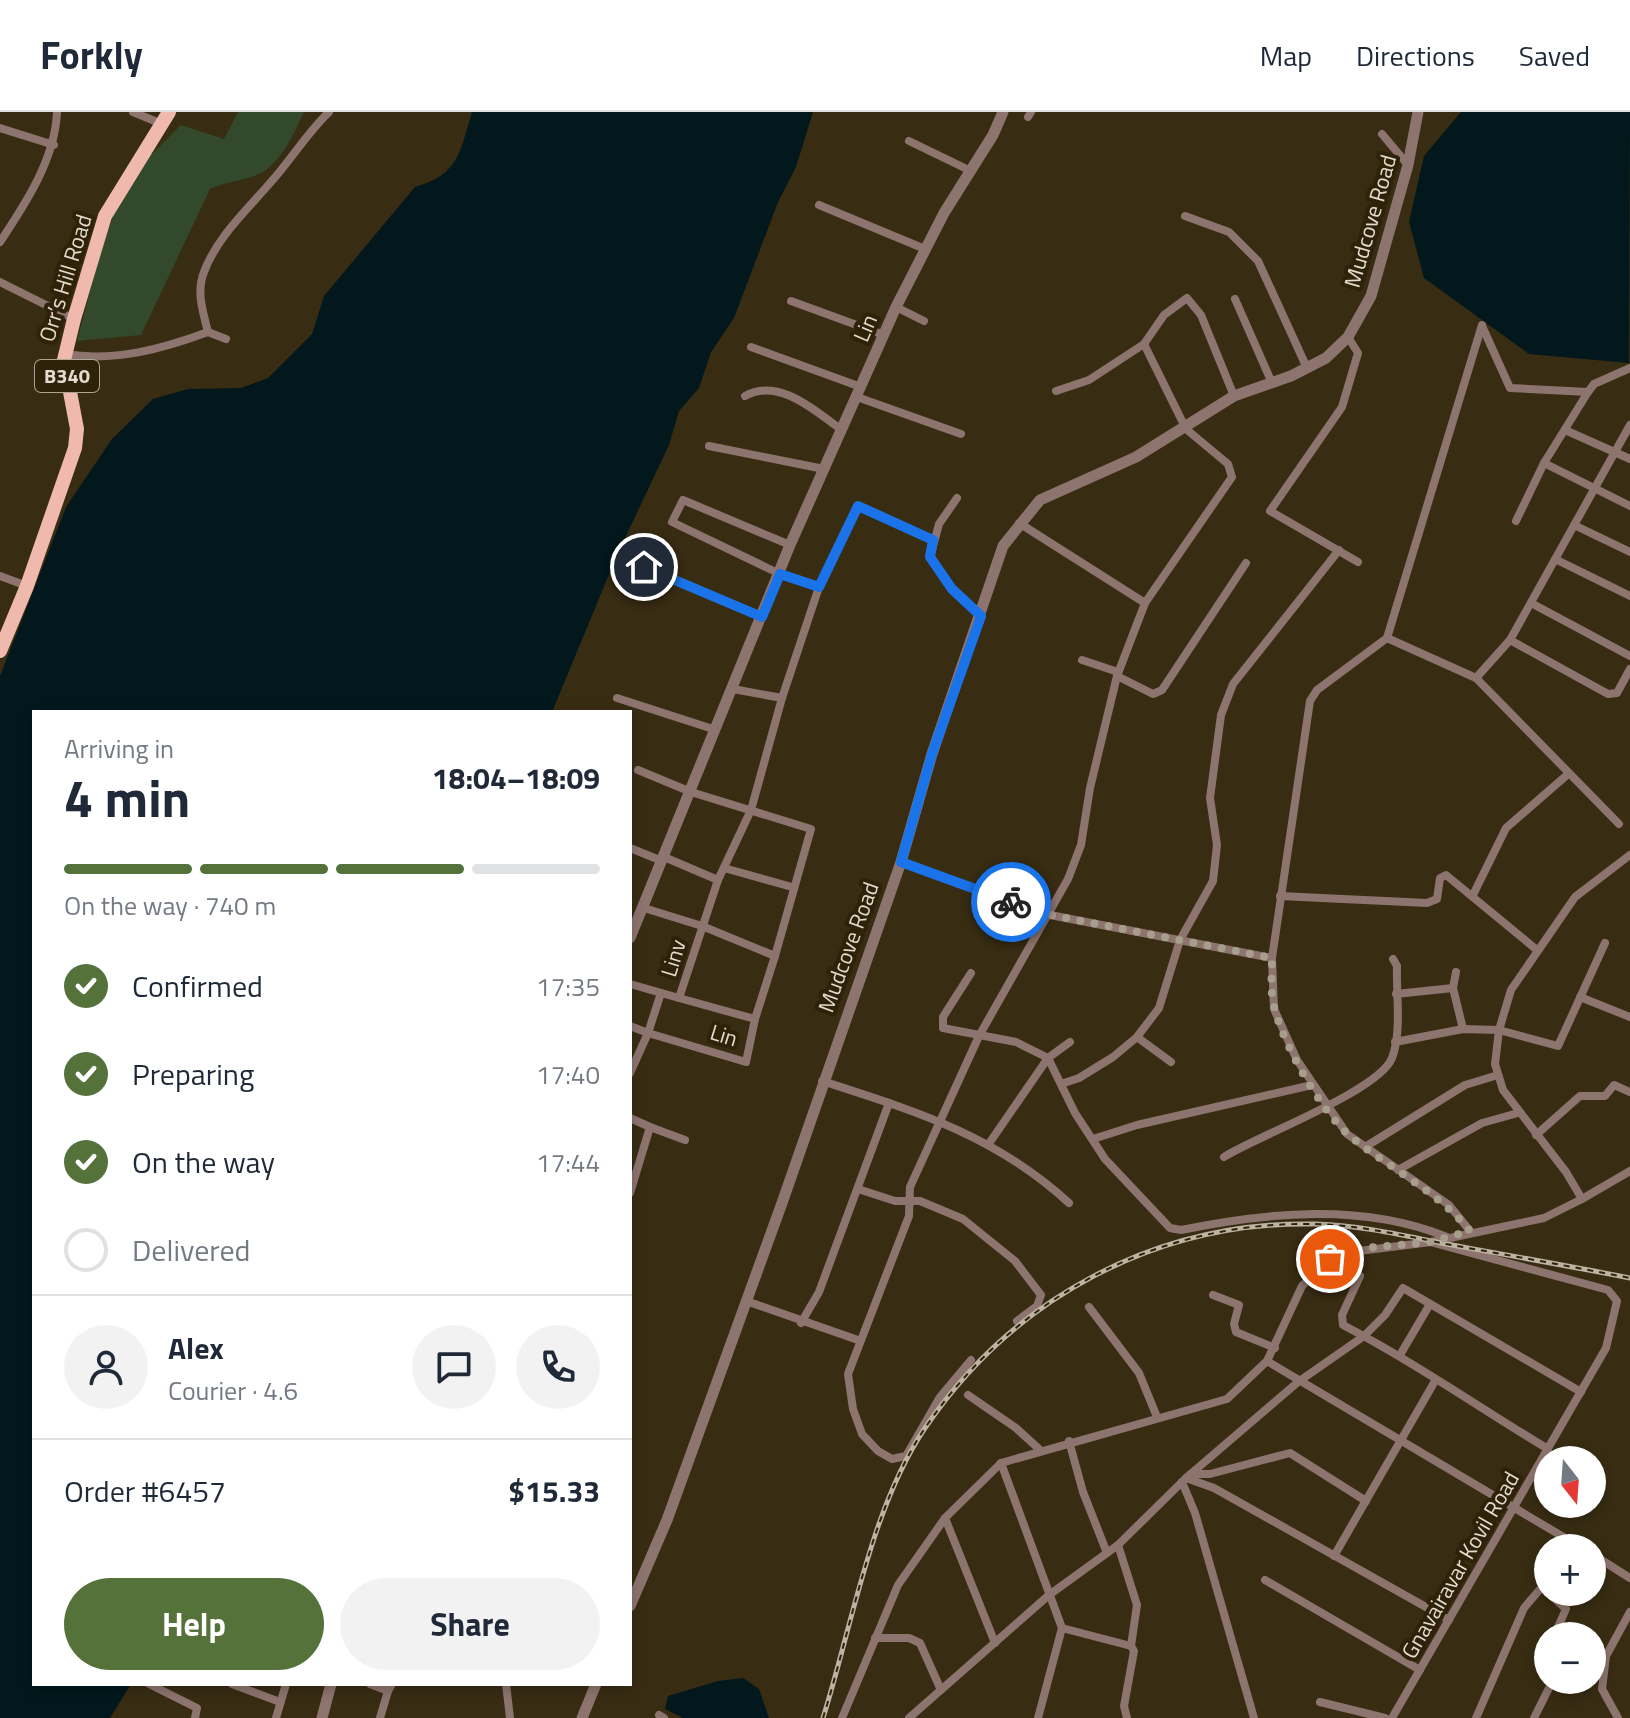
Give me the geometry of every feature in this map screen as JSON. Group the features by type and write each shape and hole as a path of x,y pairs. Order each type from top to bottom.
{"main road":[{"name":"Orr’s Hill Road","path":"0,651 27,586 75,448 77,429 65,354 105,216 166,118"}],"street":[{"path":"0,242 21,211 54,145 57,112"},
{"path":"133,112 166,118"},
{"path":"208,332 200,298 204,272 235,221 272,181 307,133 329,112"},
{"name":"Lin","path":"632,934 790,545 896,307 925,249 993,135 1003,112"},
{"name":"Mudcove Road","path":"632,1601 667,1520 901,862 932,754 1003,546 1040,500 1136,457 1186,429 1234,396 1272,383 1326,358 1348,337 1371,296 1408,165 1418,112"},
{"path":"0,128 54,145"},
{"path":"1382,134 1408,165"},
{"path":"909,141 971,171"},
{"path":"819,205 925,249"},
{"path":"1185,216 1229,232 1258,261 1307,368"},
{"path":"0,282 74,319"},
{"path":"1056,391 1089,380 1144,344 1164,315 1187,298 1201,315 1234,396"},
{"path":"1235,299 1272,383"},
{"path":"791,301 884,335"},
{"path":"896,307 924,321"},
{"path":"1470,1231 1449,1205 1347,1134 1312,1085 1274,1009 1272,958 1280,896 1310,701 1317,690 1387,638 1482,325 1510,388 1588,392"},
{"path":"65,354 115,357 168,347 208,332 226,339"},
{"path":"1348,337 1358,353 1342,407 1270,511 1358,562"},
{"path":"971,1360 940,1397 906,1456 892,1459 868,1441 856,1422 848,1374 858,1340 880,1294 909,1216 910,1187 979,1036 1045,914 1068,879 1081,845 1090,788 1118,674 1145,603 1232,477 1228,464 1186,429 1144,344"},
{"path":"751,347 961,434"},
{"path":"1516,521 1544,463 1588,392 1594,384 1630,368"},
{"path":"745,396 759,388 774,390 803,402 842,430"},
{"path":"1476,678 1510,640 1630,425"},
{"path":"1565,430 1630,459"},
{"path":"709,446 824,469"},
{"path":"1544,463 1630,506"},
{"path":"957,498 939,524 930,557 952,589 981,616"},
{"path":"790,545 683,500 672,522 780,574 819,587"},
{"path":"632,849 718,880 751,810 782,698 819,587 858,506 933,540"},
{"path":"1019,523 1145,603"},
{"path":"1574,525 1630,552"},
{"path":"1061,1084 1079,1078 1137,1037 1159,1008 1180,940 1213,881 1217,845 1210,798 1221,715 1233,684 1339,550"},
{"path":"1555,559 1630,596"},
{"path":"1082,660 1118,674 1153,694 1162,690 1246,563"},
{"path":"644,567 762,617"},
{"path":"0,576 27,586"},
{"path":"1531,603 1630,656"},
{"path":"1387,638 1476,678 1567,775 1619,824"},
{"path":"1510,640 1608,694 1617,693 1630,669"},
{"path":"733,689 782,698"},
{"path":"617,698 716,730"},
{"name":"Lin","path":"632,1027 747,1062 755,1019 811,829 691,792 638,770"},
{"path":"1473,895 1506,828 1567,775"},
{"path":"1582,1199 1566,1172 1518,1113 1498,1075 1495,1064 1499,1030 1511,990 1575,897 1630,855"},
{"path":"901,862 1045,914 1272,958"},
{"path":"724,868 792,887"},
{"path":"1280,896 1427,903 1437,899 1442,875 1473,895 1537,950"},
{"name":"Linv","path":"632,985 679,998 718,880"},
{"path":"644,908 702,926 775,956"},
{"path":"1395,1042 1463,1029 1499,1030 1558,1046 1605,943"},
{"path":"1224,1157 1327,1108 1384,1069 1392,1059 1395,1042 1397,966 1393,959"},
{"path":"1456,972 1453,988 1463,1029"},
{"path":"971,973 941,1023 949,1030 1016,1042 1048,1058 1093,1139 1128,1186 1170,1228 1181,1230 1297,1212 1372,1218 1425,1228 1448,1238"},
{"path":"1396,994 1453,988"},
{"path":"632,1069 661,993"},
{"path":"1580,997 1630,1017"},
{"name":"Lin","path":"679,998 755,1019"},
{"path":"1137,1037 1171,1062"},
{"path":"988,1145 1048,1058 1070,1042"},
{"path":"1365,1147 1465,1085 1498,1075"},
{"path":"822,1081 939,1119 1044,1180 1069,1203"},
{"path":"1093,1139 1137,1125 1312,1085"},
{"path":"1536,1135 1580,1096 1605,1096 1614,1085 1630,1092"},
{"path":"801,1323 819,1292 889,1103"},
{"path":"1398,1170 1482,1123 1518,1113"},
{"path":"632,1119 685,1140"},
{"path":"632,1186 650,1127"},
{"path":"842,1718 898,1585 945,1518 1001,1463 1039,1449 1157,1417 1187,1413 1227,1399 1267,1361 1302,1286 1330,1259 1355,1249 1431,1242 1470,1231 1544,1218 1630,1171"},
{"path":"858,1189 895,1201 909,1199 932,1205 973,1225 1026,1274 1042,1299 1017,1321"},
{"name":"Gnavairavar Kovil Road","path":"1431,1242 1608,1290 1617,1301 1606,1348 1550,1446"},
{"path":"1360,1276 1341,1321 1543,1446"},
{"path":"909,1718 1049,1595 1118,1545 1186,1478 1298,1382 1364,1336 1385,1315 1403,1288 1581,1392"},
{"path":"1213,1295 1239,1305 1234,1324 1236,1332 1275,1348"},
{"path":"746,1301 801,1323 858,1340"},
{"path":"1400,1355 1430,1304"},
{"path":"1089,1307 1139,1373 1157,1417"},
{"path":"1267,1361 1560,1534"},
{"path":"1334,1556 1435,1381"},
{"path":"968,1395 1039,1449"},
{"path":"1069,1441 1083,1492 1107,1553"},
{"path":"1186,1478 1290,1453 1366,1501"},
{"path":"1001,1463 1062,1628 1038,1718"},
{"name":"Gnavairavar Kovil Road","path":"1392,1718 1534,1473"},
{"path":"1186,1478 1214,1488 1449,1620"},
{"path":"1186,1478 1254,1718"},
{"path":"945,1518 995,1643"},
{"path":"1118,1545 1137,1605 1131,1646 1134,1657 1124,1706 1127,1718"},
{"path":"1606,1563 1630,1578"},
{"path":"1265,1580 1420,1670"},
{"path":"1476,1718 1524,1608 1542,1587 1566,1609 1560,1622"},
{"path":"1606,1656 1630,1612"},
{"path":"1062,1628 1131,1646"},
{"path":"875,1638 909,1638 920,1643 941,1690"},
{"path":"153,1686 197,1708 195,1718"},
{"path":"237,1686 280,1702"},
{"path":"276,1718 285,1686"},
{"path":"322,1718 330,1686"},
{"path":"506,1686 510,1718"},
{"path":"582,1718 595,1686"},
{"path":"380,1718 390,1688"},
{"path":"1534,1718 1546,1694"},
{"path":"1605,1694 1618,1718"},
{"path":"1320,1702 1385,1718"}],"green space":[{"path":"238,112 304,112 286,147 267,169 210,189 141,335 77,341 102,246 127,179 181,125 224,139"}],"water":[{"path":"472,112 813,112 796,167 778,202 734,318 711,352 699,388 679,411 669,445 617,555 553,710 32,710 32,1686 130,1686 110,1718 0,1718 0,676 66,507 112,439 153,399 188,389 241,388 268,378 312,334 324,296 415,187 441,176 456,160"},
{"path":"1461,112 1630,112 1629,363 1529,354 1424,278 1409,222 1424,156"},
{"path":"743,1678 759,1689 769,1718 683,1718 665,1709 668,1696 718,1681"}],"railway":[{"path":"823,1718 865,1568 890,1494 925,1428 961,1382 1001,1341 1045,1306 1094,1276 1145,1253 1199,1236 1256,1227 1314,1224 1380,1231 1630,1278"}],"way so far":[{"path":"1011,902 1045,914 1272,958 1271,994 1282,1031 1327,1108 1347,1134 1449,1205 1470,1231 1431,1242 1355,1249 1330,1259"}],"route":[{"path":"644,567 762,617 780,574 819,587 858,506 933,540 930,557 952,589 981,616 932,754 901,862 1011,902"}]}
